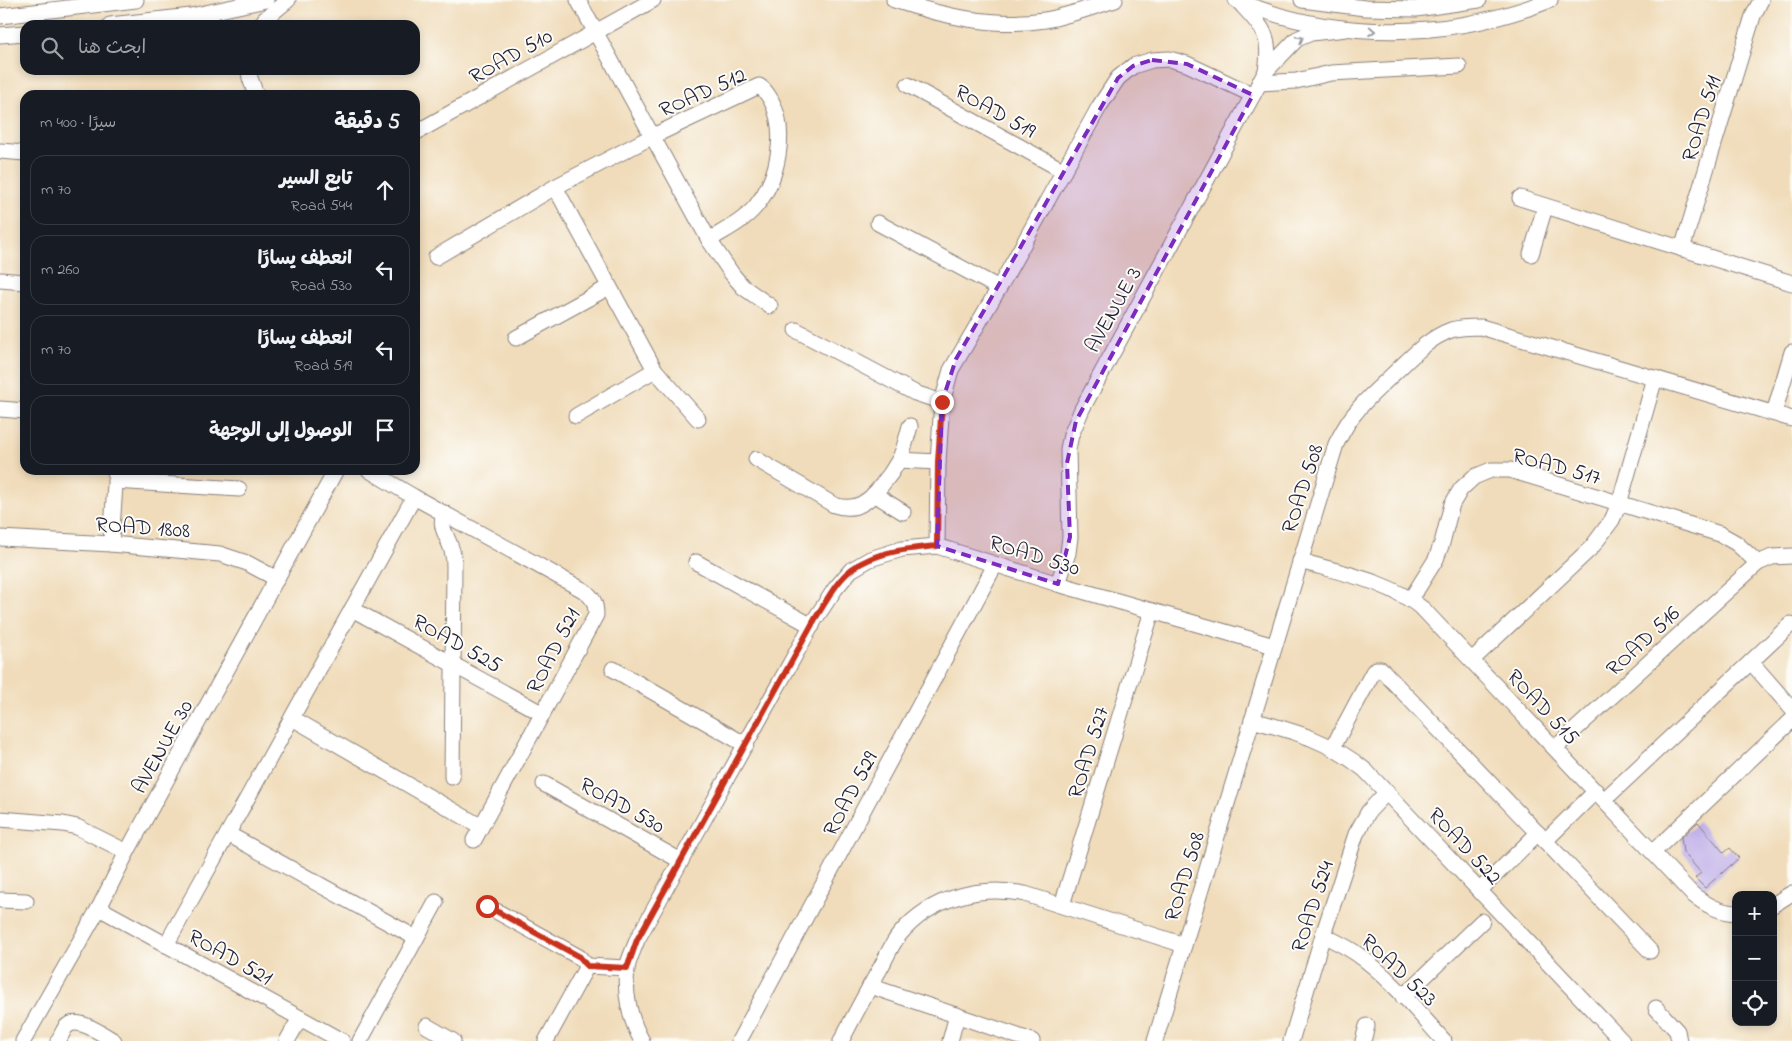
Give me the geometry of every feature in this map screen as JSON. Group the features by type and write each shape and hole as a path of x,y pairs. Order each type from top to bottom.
{"street":[{"path":"0,16 103,2 136,0"},
{"path":"155,20 191,16 266,0"},
{"path":"264,20 288,0"},
{"name":"ROAD 512","path":"578,0 594,32 654,136 709,240 732,274 744,287 770,306"},
{"name":"ROAD 510","path":"420,130 653,0"},
{"path":"894,0 915,7 980,22 1010,23 1045,20 1115,0"},
{"path":"1304,0 1365,8 1416,9 1479,0"},
{"name":"AVENUE 3","path":"1237,1 1289,18 1346,29 1378,31 1419,30 1464,24 1508,14 1550,0"},
{"name":"ROAD 511","path":"1682,249 1754,16 1761,0"},
{"name":"AVENUE 3","path":"1058,584 1068,554 1070,537 1067,463 1071,435 1076,421 1259,83 1269,49 1267,39 1263,30 1237,1"},
{"path":"191,16 202,20"},
{"name":"AVENUE 3","path":"1259,83 1297,39 1311,33 1346,29"},
{"path":"0,35 20,33"},
{"path":"937,546 938,462 942,402 956,359 999,288 1099,107 1118,78 1133,66 1152,60 1169,59 1259,83 1296,81 1331,73 1459,66"},
{"path":"250,75 255,90"},
{"name":"ROAD 512","path":"436,257 555,186 759,86 765,90 776,109 778,153 772,180 748,216 709,240"},
{"name":"ROAD 519","path":"908,86 1064,171"},
{"path":"0,151 20,153"},
{"path":"555,186 655,370 698,419"},
{"path":"1520,198 1792,283"},
{"path":"1531,254 1545,207"},
{"path":"878,223 999,288"},
{"path":"0,280 20,282"},
{"path":"516,338 609,287"},
{"name":"ROAD 508","path":"1156,1041 1336,444 1345,427 1369,398 1410,359 1437,337 1452,330 1468,326 1488,328 1792,418"},
{"path":"796,330 915,393 942,402"},
{"path":"1774,413 1792,352"},
{"path":"576,416 655,370"},
{"name":"ROAD 517","path":"1472,660 1592,547 1603,534 1618,504 1655,378"},
{"path":"0,409 20,411"},
{"path":"756,459 834,505 856,507 863,504 874,494 899,460 910,426"},
{"path":"899,460 938,462"},
{"name":"ROAD 517","path":"1411,600 1436,559 1452,504 1461,488 1474,477 1491,470 1510,470 1618,504"},
{"path":"111,544 116,475 239,488"},
{"name":"AVENUE 30","path":"23,1041 99,908 127,852 333,475"},
{"name":"ROAD 521","path":"377,475 583,590 593,599 596,607 596,615 474,840"},
{"path":"874,494 903,512"},
{"path":"166,945 414,497"},
{"path":"1618,504 1720,534 1736,543 1758,563"},
{"path":"444,513 442,527 454,558 452,778"},
{"name":"ROAD 1808","path":"0,538 111,544 220,554 247,563 277,579"},
{"name":"ROAD 530","path":"642,1041 631,1017 628,1000 627,968 637,940 812,626 835,589 851,570 870,559 902,550 937,546 1058,584 1274,646"},
{"name":"ROAD 516","path":"1555,748 1758,563 1772,557 1792,556"},
{"name":"ROAD 515","path":"1300,561 1394,590 1423,609 1692,894 1703,903 1715,909 1732,912"},
{"path":"696,562 812,626"},
{"name":"ROAD 529","path":"739,1041 995,565"},
{"name":"ROAD 525","path":"352,609 543,714"},
{"name":"ROAD 527","path":"1062,905 1152,611"},
{"path":"1480,890 1542,837 1600,796 1791,624"},
{"path":"1751,662 1792,709"},
{"path":"613,668 746,745"},
{"path":"1333,747 1373,672 1376,669 1381,669 1650,951"},
{"path":"292,718 480,826"},
{"name":"ROAD 522","path":"1252,720 1297,732 1333,747 1365,770 1622,1041"},
{"path":"1653,852 1792,720"},
{"name":"ROAD 530","path":"544,784 681,861"},
{"name":"ROAD 524","path":"1291,1041 1356,834 1369,811 1387,792"},
{"path":"0,819 77,827 127,852"},
{"path":"228,834 416,938"},
{"path":"841,1041 900,934 917,918 937,905 958,896 982,891 1005,890 1025,894 1184,945"},
{"path":"1777,902 1792,893"},
{"path":"0,900 26,901"},
{"path":"360,1041 436,902"},
{"path":"487,906 580,957 587,966 627,968"},
{"name":"ROAD 521","path":"99,908 342,1041"},
{"path":"1403,996 1482,921"},
{"name":"ROAD 523","path":"1323,935 1356,954 1403,996 1444,1041"},
{"path":"546,1041 587,966"},
{"path":"870,986 1032,1041"},
{"path":"1656,1008 1677,1031 1679,1041"},
{"path":"950,1041 957,1015"},
{"path":"287,1041 300,1018"},
{"path":"58,1041 66,1026 78,1023 114,1041"},
{"path":"427,1026 453,1041"}],"highlighted area":[{"path":"1152,60 1187,64 1253,95 1076,421 1067,463 1070,537 1058,584 937,546 942,402 956,359 1118,78 1133,66"}],"building":[{"path":"1698,822 1724,853 1730,848 1739,858 1705,888 1695,878 1701,873 1683,852 1681,838"}],"route":[{"path":"487,906 580,957 587,966 627,968 637,940 815,619 835,589 851,570 870,559 902,550 937,546 938,462 942,402"}]}
